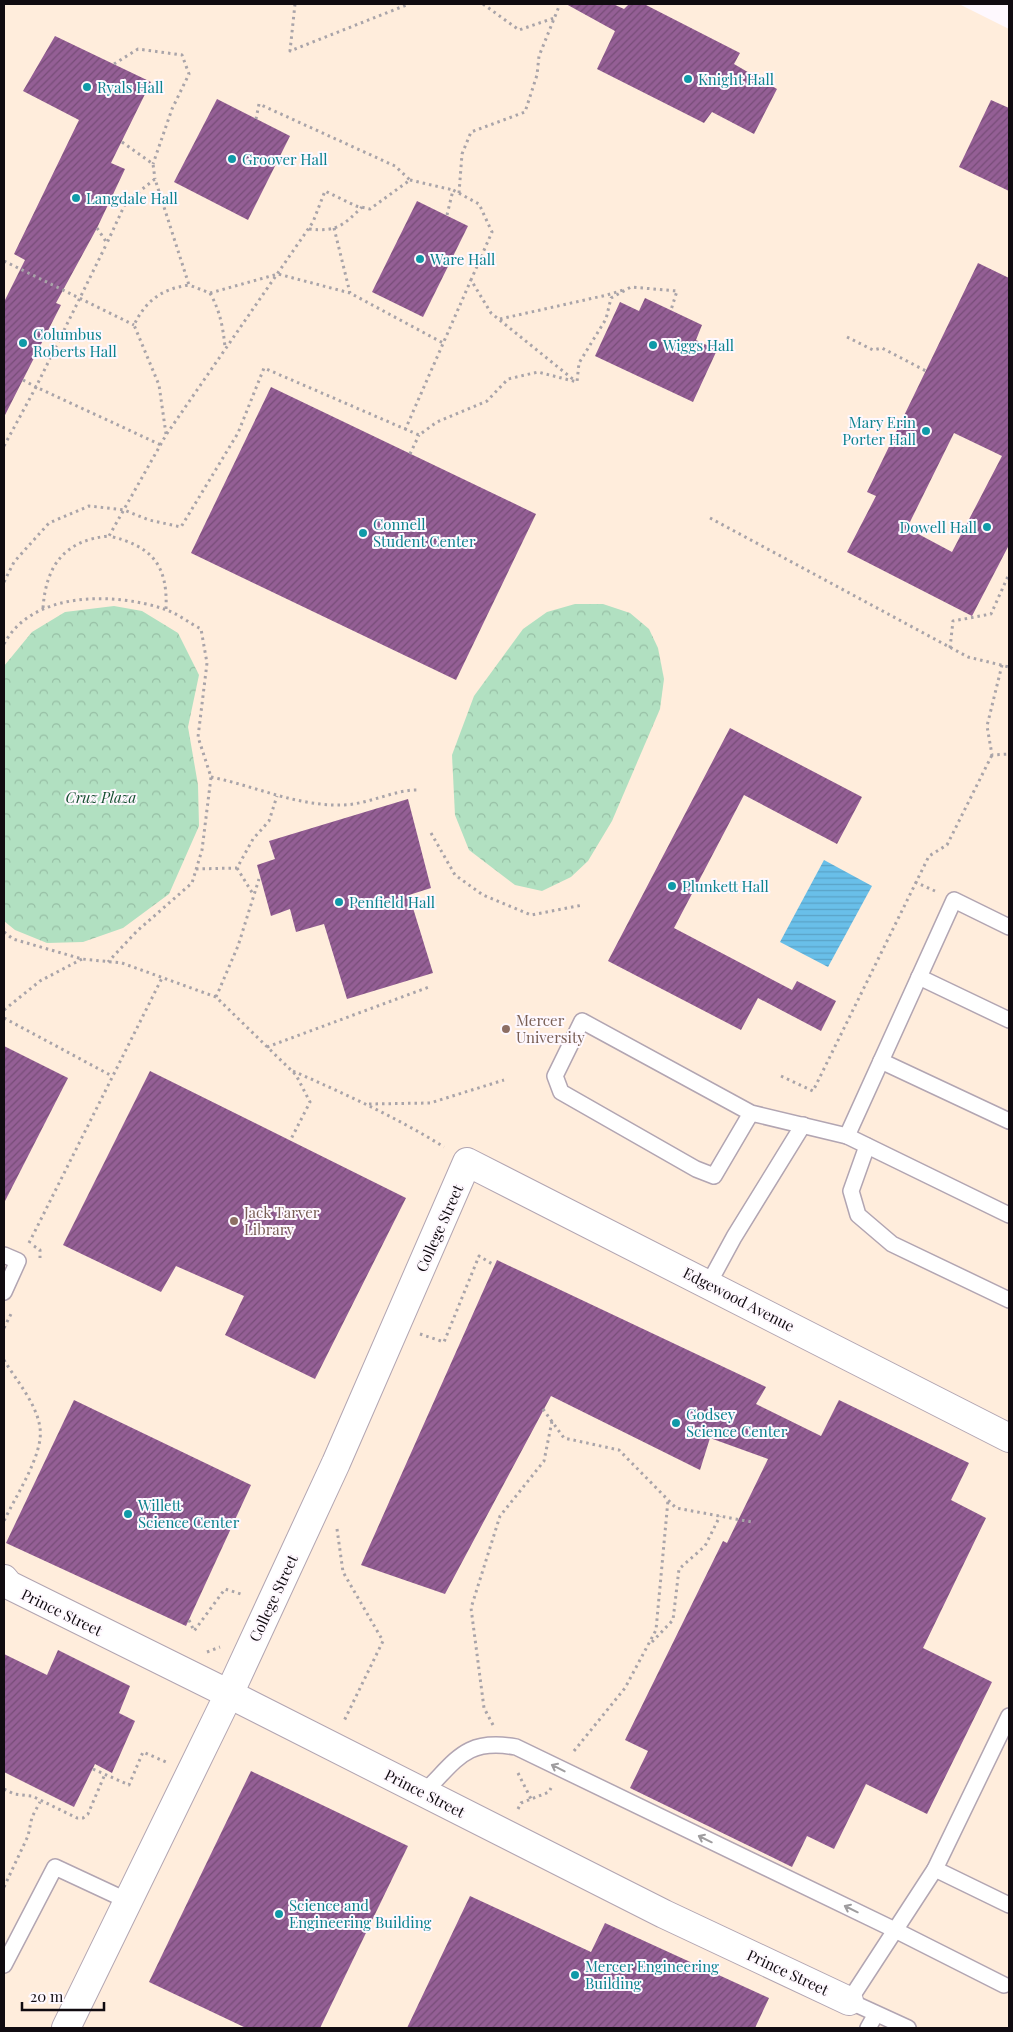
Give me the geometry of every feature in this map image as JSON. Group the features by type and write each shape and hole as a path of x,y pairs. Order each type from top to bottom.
{"street":[{"name":"Edgewood Avenue","path":"468,1162 709,1283 1009,1438"},
{"name":"College Street","path":"66,2028 229,1694 336,1463 468,1162"},
{"name":"Prince Street","path":"4,1579 9,1586 229,1694 664,1914 849,2001"}],"lane":[{"path":"847,1136 954,900 1009,927"},
{"path":"919,977 1009,1020"},
{"path":"751,1113 714,1176 696,1169 561,1092 555,1076 582,1021 751,1113 847,1136 1009,1215"},
{"path":"881,1061 1009,1122"},
{"path":"709,1283 734,1237 804,1126"},
{"path":"867,1146 851,1191 858,1215 892,1244 1009,1300"},
{"path":"4,1255 18,1261 4,1292"},
{"path":"908,2028 849,2001 935,1869 1009,1716"},
{"path":"424,1792 466,1751 481,1745 503,1744 516,1746 562,1770 895,1930 1004,1986"},
{"path":"4,1965 55,1868 128,1901"},
{"path":"935,1869 1009,1905"},
{"path":"868,2028 876,2014"}],"path":[{"path":"295,4 290,51 409,4"},
{"path":"482,4 519,30 555,17"},
{"path":"459,193 462,154 471,132 526,112 537,75 539,56 560,4"},
{"path":"114,64 138,49 182,55 189,74 172,109 153,164 155,179 189,285"},
{"path":"256,119 259,104 395,166 410,180 453,190 479,204 492,232 405,430"},
{"path":"122,142 153,164"},
{"path":"4,446 36,387 126,202 155,179"},
{"path":"109,536 166,435 309,229 325,191 370,209 410,180"},
{"path":"447,215 453,190"},
{"path":"309,229 328,231 348,221 362,207"},
{"path":"97,228 107,243"},
{"path":"334,228 350,293"},
{"path":"4,261 79,300 134,324 159,384 166,435"},
{"path":"134,324 149,302 161,292 189,285 210,293 278,274 350,293 443,343"},
{"path":"471,280 492,312 499,319 576,382"},
{"path":"499,319 607,295 631,286 677,292 671,310"},
{"path":"576,382 579,363 606,320 612,298 631,286"},
{"path":"210,293 223,324 225,348"},
{"path":"847,337 873,350 882,348 893,356 926,371"},
{"path":"4,582 14,562 49,523 89,506 124,510 149,520 181,527 238,433 264,368 419,435"},
{"path":"410,454 419,435 437,422 487,401 508,379 538,372 576,382"},
{"path":"23,380 161,444"},
{"path":"710,518 968,657 1009,667"},
{"path":"43,608 44,590 51,570 64,553 81,542 109,536 141,547 154,558 163,573 167,592 166,609"},
{"path":"950,648 953,621 991,614 1009,574"},
{"path":"4,644 10,632 43,608 78,600 106,597 166,609 201,629 207,663 198,737 211,777 202,850 192,883 137,931 108,962"},
{"path":"781,1076 813,1091 929,856 947,845 992,755 987,726 1002,665"},
{"path":"992,755 1009,754"},
{"path":"211,777 235,782 286,799 341,805 394,795 406,789 419,790"},
{"path":"237,868 253,839 269,822 277,796"},
{"path":"431,833 455,875 483,895 531,915 583,905"},
{"path":"196,869 237,868"},
{"path":"237,868 253,895"},
{"path":"216,997 238,946 253,895 260,879"},
{"path":"4,932 13,939 82,959 122,963 216,997 296,1075 310,1102 290,1140"},
{"path":"4,1010 40,981 82,959"},
{"path":"28,1243 162,978"},
{"path":"267,1047 429,987"},
{"path":"4,1018 112,1076"},
{"path":"290,1070 412,1127 468,1162"},
{"path":"366,1104 430,1103 504,1080"},
{"path":"396,1327 444,1342 480,1256 494,1265"},
{"path":"4,1360 36,1415 40,1428 40,1442 4,1521"},
{"path":"543,1409 564,1438 619,1450 676,1508 752,1522"},
{"path":"531,1799 484,1708 471,1608 500,1516 544,1461 552,1421"},
{"path":"504,1833 521,1803 549,1792 576,1746 625,1688 656,1630 668,1500"},
{"path":"647,1646 673,1620 679,1570 705,1546 720,1516"},
{"path":"332,1746 382,1641 343,1572 337,1521"},
{"path":"189,1620 194,1631 225,1589 270,1605"},
{"path":"202,1654 226,1645"},
{"path":"93,1769 128,1785 143,1752 169,1764"},
{"path":"4,1789 14,1794 32,1796 40,1802 77,1818 83,1818 88,1814 105,1774"},
{"path":"4,1887 28,1836 32,1817 40,1802"}],"shaded area":[{"name":"Mercer University","path":"4,4 959,4 1009,29 1009,2028 4,2028"}],"green space":[{"path":"575,604 603,604 630,613 649,629 658,648 664,679 660,709 612,821 588,861 571,877 542,891 515,885 469,850 455,815 452,755 474,696 523,629 547,612"},
{"name":"Cruz Plaza","path":"114,606 142,611 178,633 199,675 188,727 198,785 199,826 169,894 123,928 83,942 47,943 15,930 4,921 4,666 32,632 65,612"}],"water":[{"path":"824,860 872,886 828,967 780,942"}],"building":[{"name":"Knight Hall","path":"566,4 613,4 624,9 629,4 644,4 740,53 734,64 777,89 754,134 712,112 704,123 597,69 615,31"},
{"path":"55,36 151,82 111,163 125,169 97,228 56,303 61,305 4,417 4,302 25,260 14,254 79,120 23,91"},
{"name":"Groover Hall","path":"217,99 290,136 248,220 174,182"},
{"path":"991,100 1009,108 1009,191 959,167"},
{"name":"Ware Hall","path":"417,201 468,226 423,317 372,292"},
{"path":"978,263 1009,278 1009,545 972,616 847,552 876,496 867,492","holes":["954,433 1002,456 952,552 907,528"]},
{"name":"Wiggs Hall","path":"645,298 702,325 696,340 717,350 693,402 595,356 620,302 639,311"},
{"name":"Connell Student Center","path":"271,387 536,514 456,680 191,553"},
{"name":"Plunkett Hall","path":"730,728 862,797 837,844 744,795 674,928 792,990 797,981 836,1001 821,1031 758,998 741,1030 608,961"},
{"name":"Penfield Hall","path":"408,799 431,888 409,895 433,973 347,999 324,924 296,932 290,909 271,916 257,865 275,859 269,841"},
{"path":"4,1046 68,1078 4,1203"},
{"name":"Jack Tarver Library","path":"150,1071 406,1198 315,1379 225,1335 244,1296 176,1266 161,1292 63,1245"},
{"path":"497,1260 766,1387 756,1404 821,1436 839,1400 969,1463 951,1500 986,1518 923,1648 992,1682 927,1814 866,1784 834,1849 807,1836 792,1867 630,1788 648,1751 625,1740 723,1541 727,1543 768,1459 710,1438 700,1470 551,1396 445,1594 361,1565"},
{"name":"Willett Science Center","path":"74,1400 251,1485 186,1626 6,1543"},
{"path":"58,1650 130,1686 119,1713 135,1721 112,1773 95,1764 74,1807 4,1772 4,1654 47,1675"},
{"name":"Science and Engineering Building","path":"251,1771 408,1846 320,2028 246,2028 149,1982"},
{"name":"Mercer Engineering Building","path":"470,1896 591,1952 605,1923 769,1998 755,2028 407,2028"}],"place":[{"name":"Knight Hall","path":"688,79"},
{"name":"Ryals Hall","path":"87,87"},
{"name":"Groover Hall","path":"232,159"},
{"name":"Langdale Hall","path":"76,198"},
{"name":"Ware Hall","path":"420,259"},
{"name":"Columbus Roberts Hall","path":"23,343"},
{"name":"Wiggs Hall","path":"653,345"},
{"name":"Mary Erin Porter Hall","path":"926,431"},
{"name":"Dowell Hall","path":"987,527"},
{"name":"Connell Student Center","path":"363,533"},
{"name":"Plunkett Hall","path":"672,886"},
{"name":"Penfield Hall","path":"339,902"},
{"name":"Mercer University","path":"506,1029"},
{"name":"Jack Tarver Library","path":"234,1221"},
{"name":"Godsey Science Center","path":"676,1423"},
{"name":"Willett Science Center","path":"128,1514"},
{"name":"Science and Engineering Building","path":"279,1914"},
{"name":"Mercer Engineering Building","path":"575,1975"}]}
